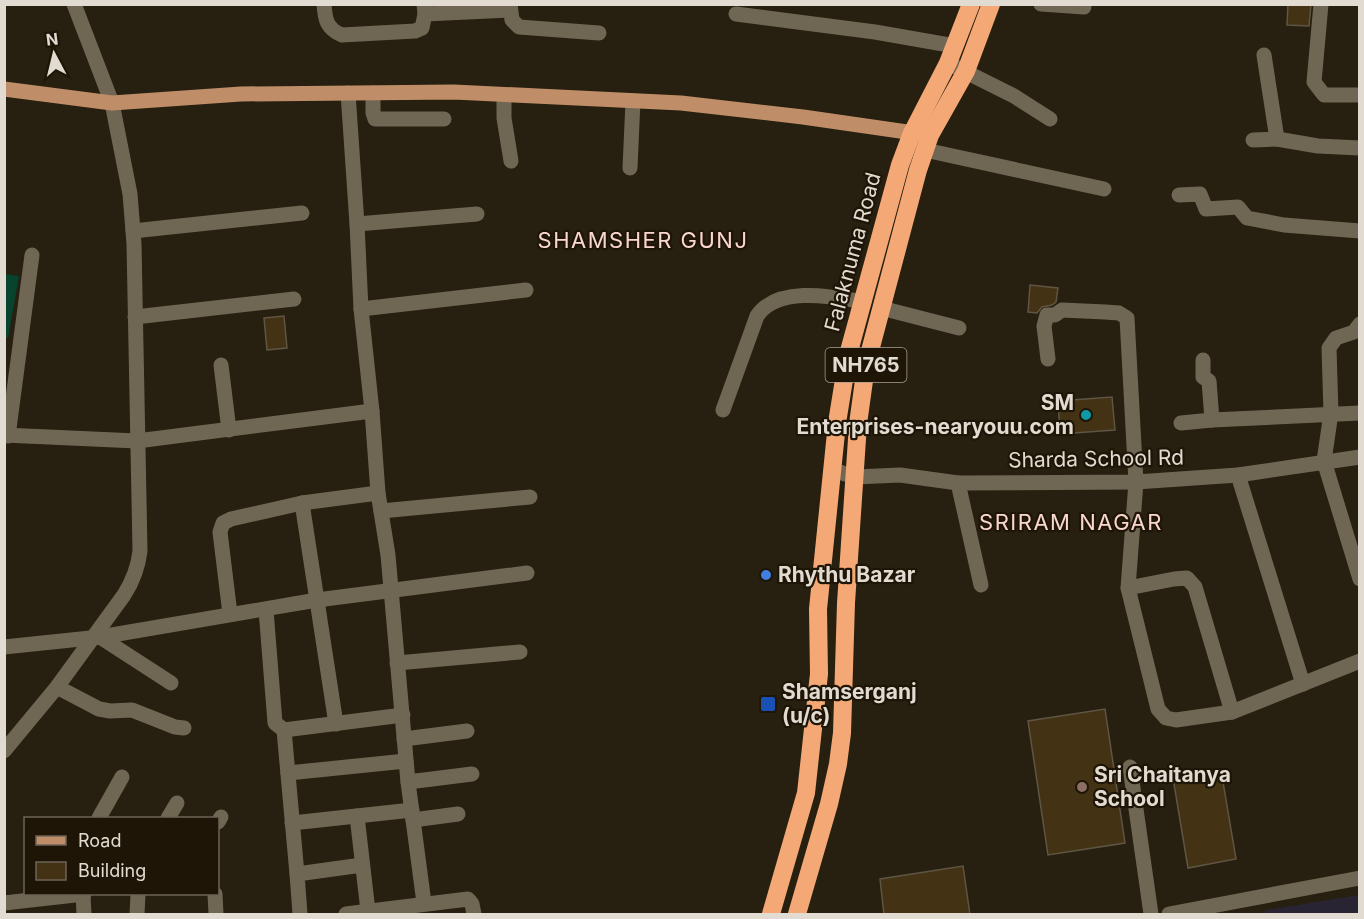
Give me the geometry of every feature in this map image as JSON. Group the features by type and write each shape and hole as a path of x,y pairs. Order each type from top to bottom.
{"highway":[{"name":"Falaknuma Road","path":"771,915 806,793 819,674 818,609 842,384 848,354 900,165 912,133 952,55 970,4"},
{"name":"Falaknuma Road","path":"797,915 829,804 842,733 846,603 858,424 866,366 927,142 966,71 991,4"}],"main road":[{"path":"4,89 112,103 242,94 454,92 681,103 803,117 912,133 927,142"}],"street":[{"path":"4,751 97,637 132,582 138,566 140,551 133,231 130,194 112,103 74,4"},
{"path":"324,4 325,20 333,31 342,34 416,31 422,28 425,9 510,7 512,20 519,27 599,33"},
{"path":"1041,4 1084,7"},
{"path":"1321,4 1314,82 1324,95 1359,95"},
{"path":"736,14 876,32 952,55 966,71 1014,96 1050,119"},
{"path":"1264,55 1277,139"},
{"path":"348,93 361,309 378,493 391,591 408,782 424,903"},
{"path":"373,93 375,118 444,119"},
{"path":"504,95 504,118 511,161"},
{"path":"630,168 633,101"},
{"path":"1253,140 1277,139 1318,146 1359,148"},
{"path":"927,142 1104,189"},
{"path":"1179,195 1200,195 1206,209 1238,207 1247,218 1284,225 1359,231"},
{"path":"133,231 302,213"},
{"path":"357,224 477,214"},
{"path":"32,255 6,436 137,441 372,411"},
{"path":"361,309 526,290"},
{"path":"723,410 757,316 766,307 793,297 817,294 864,302"},
{"path":"135,317 294,299"},
{"path":"881,308 959,328"},
{"path":"1048,359 1044,326 1047,315 1055,315 1062,310 1119,313 1126,316 1136,482 1128,588 1158,709 1166,718 1176,720 1232,712 1359,661"},
{"path":"1359,324 1354,332 1336,338 1329,348 1331,414 1324,461 1359,579"},
{"path":"1203,360 1203,377 1209,381 1212,420"},
{"path":"221,365 229,430"},
{"path":"1181,423 1359,413"},
{"name":"Sharda School Rd","path":"833,470 855,477 900,475 958,483 1136,482 1238,475 1359,457"},
{"path":"1238,475 1303,684"},
{"path":"958,483 981,585"},
{"path":"230,614 220,532 223,524 231,519 302,502 378,493"},
{"path":"381,511 530,497"},
{"path":"302,502 336,724"},
{"path":"4,647 97,637 317,600 527,573"},
{"path":"1128,588 1187,578 1195,587 1232,712"},
{"path":"266,610 275,723 284,730 403,715"},
{"path":"97,637 171,683"},
{"path":"397,663 520,652"},
{"path":"57,687 99,709 132,710 184,728"},
{"path":"284,730 300,915"},
{"path":"404,739 467,731"},
{"path":"288,773 406,761"},
{"path":"1130,766 1151,915"},
{"path":"408,782 472,774"},
{"path":"100,817 122,777"},
{"path":"169,817 177,803"},
{"path":"292,823 357,816 458,814"},
{"path":"357,816 368,912"},
{"path":"297,874 362,865"},
{"path":"1168,915 1359,878"},
{"path":"13,906 57,895"},
{"path":"83,895 84,915"},
{"path":"137,915 138,895"},
{"path":"215,895 216,915"},
{"path":"346,915 468,899 472,904 474,915"}],"shaded area":[{"path":"1359,895 1359,914 1266,914 1265,910"}],"green space":[{"path":"5,274 19,276 8,338 5,338"}],"building":[{"path":"1288,4 1311,4 1309,26 1287,25"},
{"path":"1030,285 1058,288 1056,302 1042,307 1037,313 1028,312"},
{"path":"284,316 287,348 267,350 264,318"},
{"name":"SM Enterprises-nearyouu.com","path":"1112,397 1115,430 1060,434 1058,401"},
{"path":"1105,709 1125,843 1048,855 1028,721"},
{"path":"1221,770 1236,859 1188,868 1173,778"},
{"path":"963,866 970,915 884,915 880,879"}],"place":[{"name":"SM Enterprises-nearyouu.com","path":"1086,415"},
{"name":"Rhythu Bazar","path":"766,575"},
{"name":"Shamserganj (u/c)","path":"768,704"},
{"name":"Sri Chaitanya School","path":"1082,787"}],"district":[{"name":"SHAMSHER GUNJ","path":"643,240"},
{"name":"SRIRAM NAGAR","path":"1071,522"}]}
